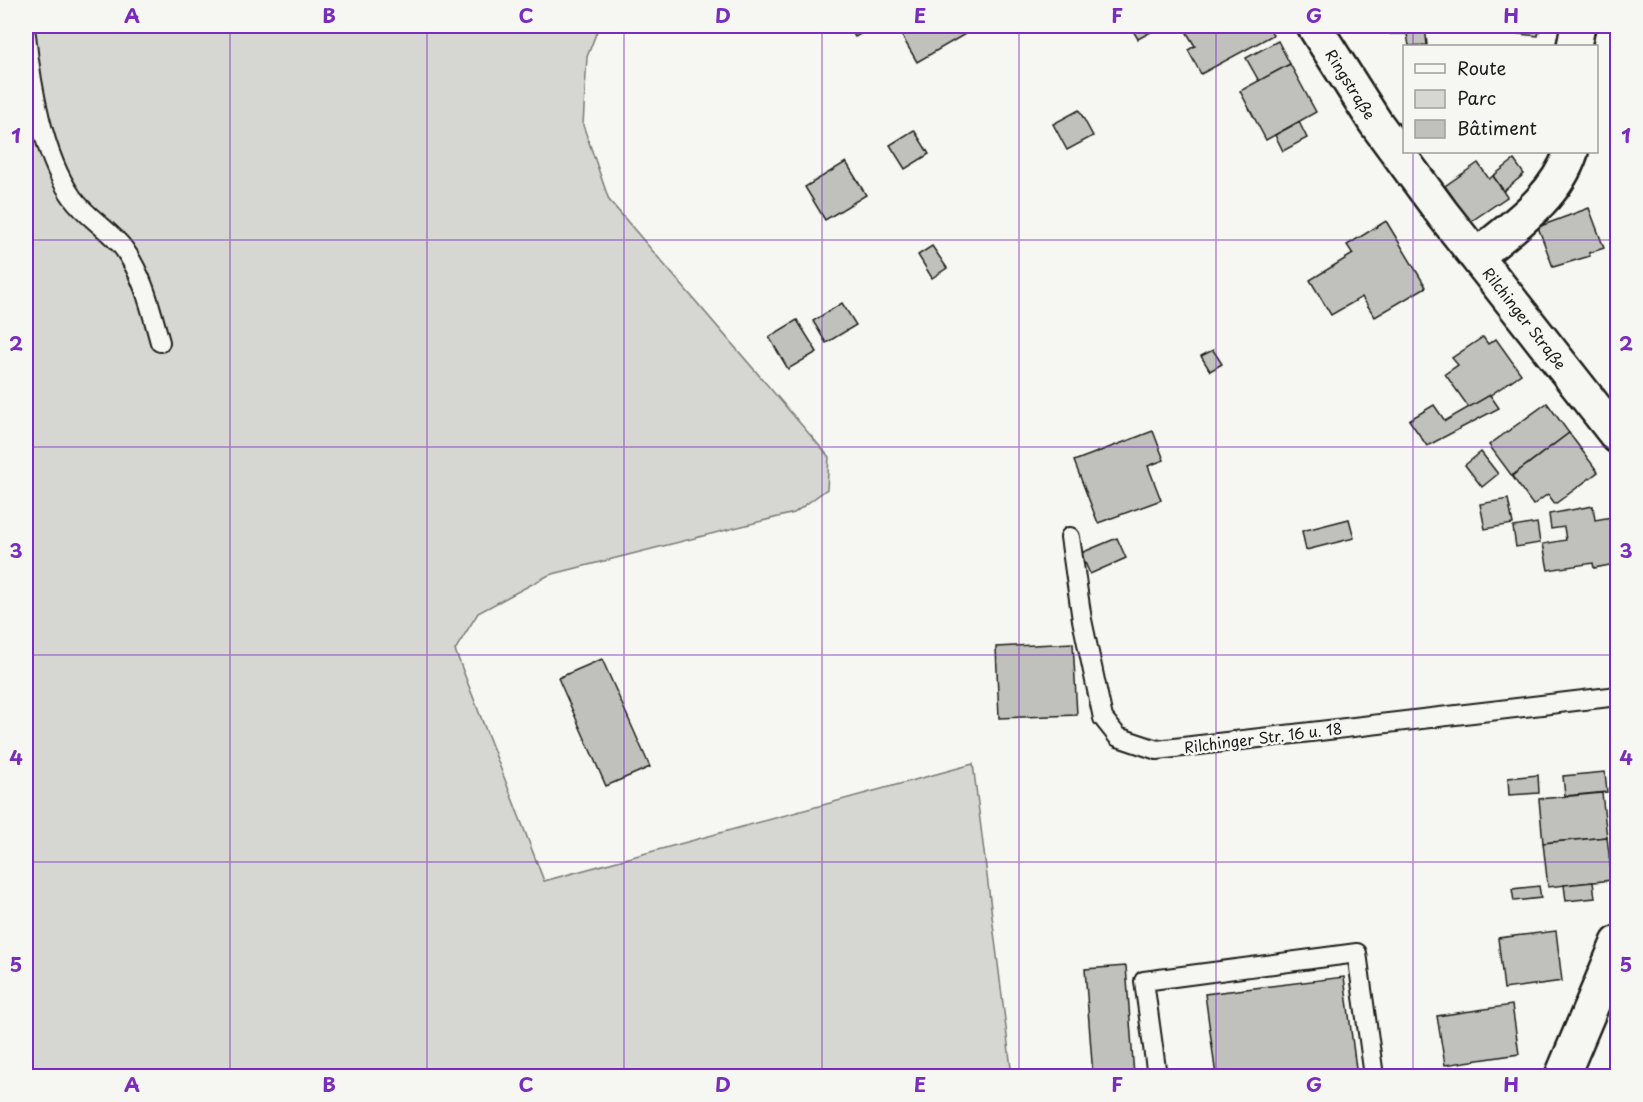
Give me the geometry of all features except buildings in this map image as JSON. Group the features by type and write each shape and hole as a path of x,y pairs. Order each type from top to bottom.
{"street":[{"name":"Ringstraße","path":"1314,26 1375,122 1477,256"},
{"path":"1574,45 1578,26"},
{"name":"Rilchinger Straße","path":"1571,153 1558,182 1529,213 1477,256 1617,437"},
{"path":"1562,1077 1617,943"}],"lane":[{"path":"26,35 37,102 52,158 72,197 123,248 143,284 160,342"},
{"name":"Rilchinger Str. 16 u. 18","path":"1070,537 1082,620 1103,718 1118,737 1157,750 1617,696"},
{"path":"1157,1077 1144,981 1357,953 1374,1077"}],"green space":[{"path":"26,26 599,26 587,57 583,125 609,200 829,457 827,489 794,513 549,575 478,613 455,650 544,881 973,764 1012,1076 26,1076"}]}
